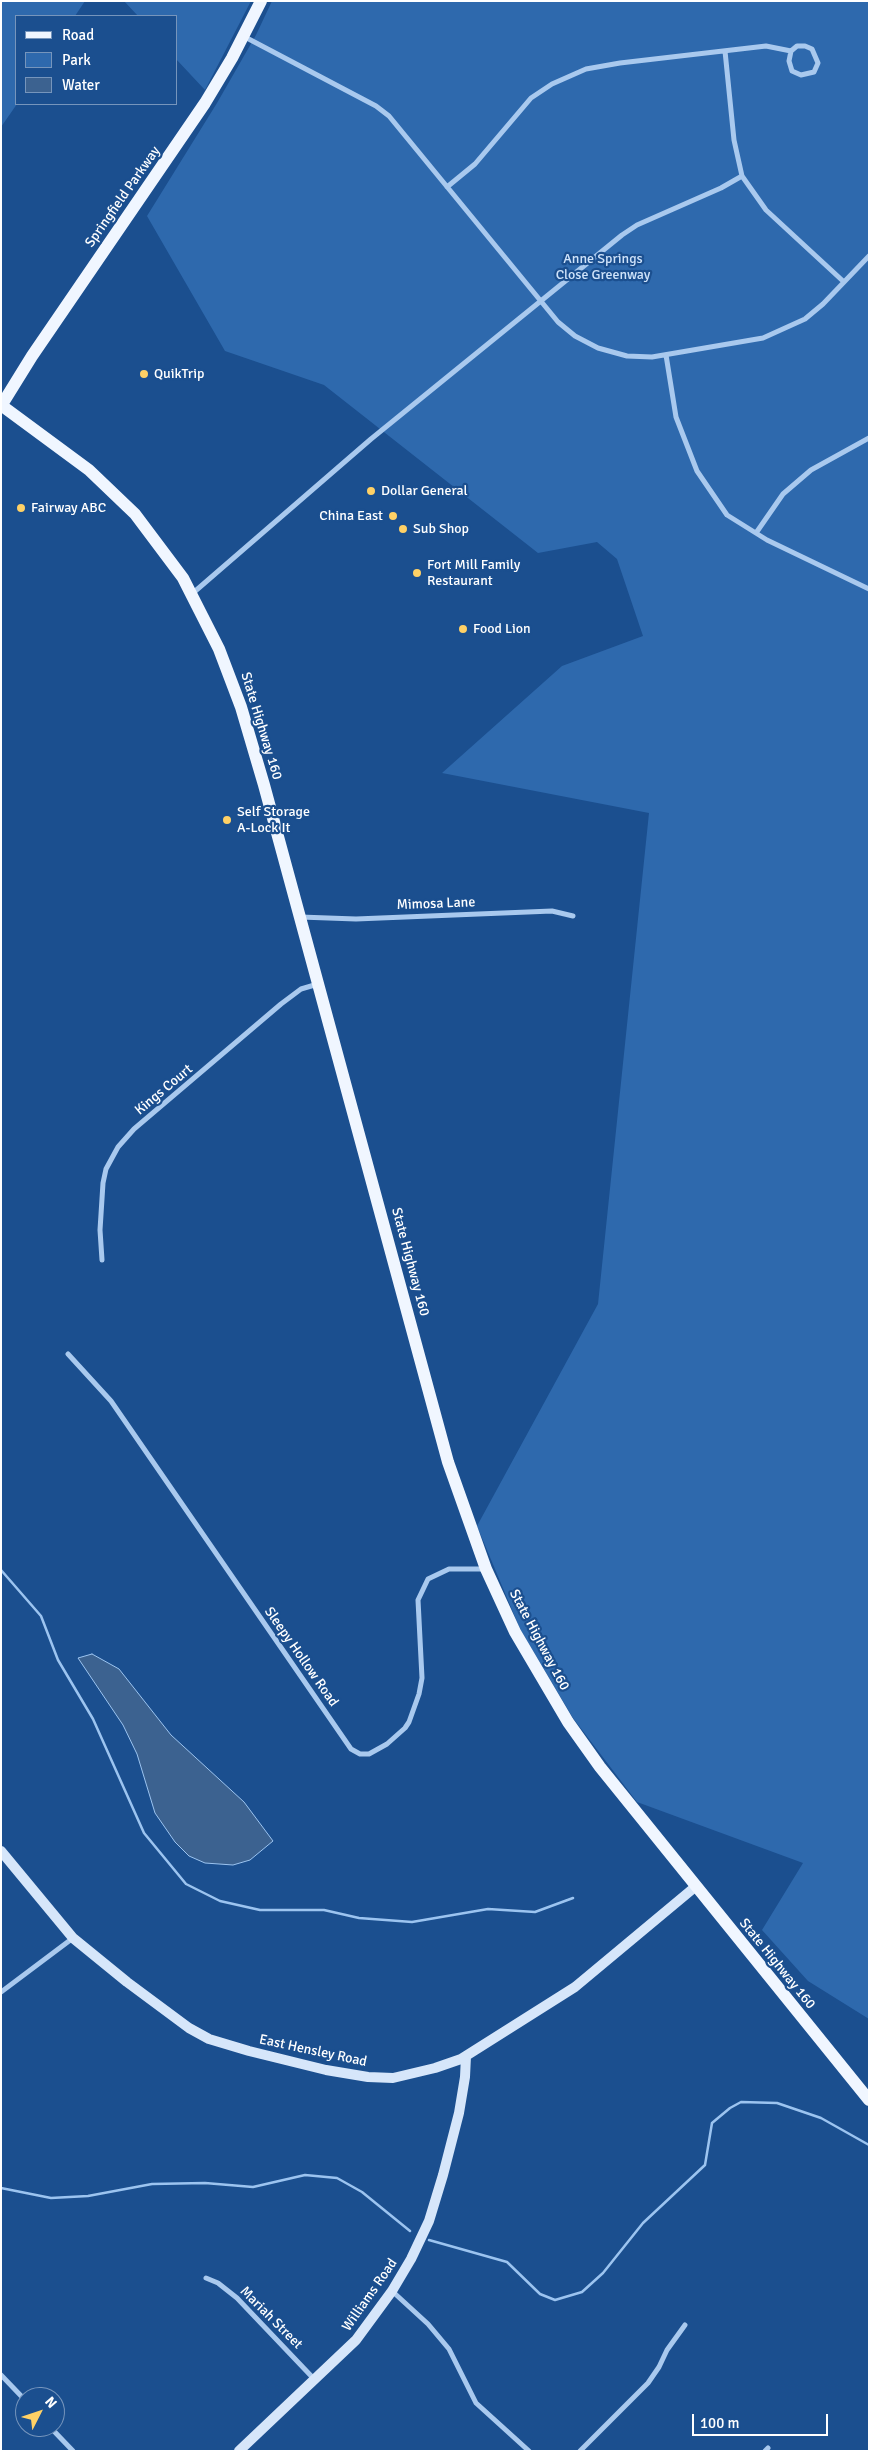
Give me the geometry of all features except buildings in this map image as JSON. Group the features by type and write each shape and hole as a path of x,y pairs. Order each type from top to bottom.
{"main road":[{"name":"Springfield Parkway","path":"1,406 32,356 205,104 261,1"},
{"name":"State Highway 160","path":"1,406 61,449 113,491 156,540 192,594 220,648 241,707 319,984 448,1462 486,1569 515,1632 568,1722 600,1767 695,1887 869,2100"},
{"name":"East Hensley Road","path":"1,1851 73,1938 127,1982 189,2028 209,2038 248,2051 326,2070 368,2077 393,2078 435,2068 466,2056 575,1987 695,1887"},
{"name":"Williams Road","path":"239,2451 356,2340 392,2291 411,2259 429,2221 440,2184 459,2112 465,2077 466,2056"}],"street":[{"path":"243,36 376,106 389,116 564,327 575,336 598,348 627,356 652,357 763,338 805,319 869,256"},
{"path":"447,187 475,164 531,98 552,84 586,69 620,63 766,46 791,51"},
{"path":"797,46 812,49 818,62 814,72 806,75 792,71 789,61 791,51 797,46"},
{"path":"725,51 734,140 742,176 766,210 844,282"},
{"path":"192,594 371,440 637,224 721,188 742,176"},
{"path":"666,354 676,417 697,472 728,515 756,533 869,589"},
{"path":"756,533 783,494 811,470 869,438"},
{"name":"Mimosa Lane","path":"300,918 356,918 551,911 573,916"},
{"name":"Kings Court","path":"102,1260 100,1230 102,1183 106,1169 118,1147 134,1129 281,1004 310,984 319,984"},
{"name":"Sleepy Hollow Road","path":"68,1354 111,1402 351,1749 360,1754 369,1754 387,1744 409,1722 419,1694 422,1678 418,1600 428,1579 450,1569 486,1569"},
{"path":"1,1992 73,1938"},
{"name":"Mariah Street","path":"206,2278 218,2283 237,2298 316,2380"},
{"path":"392,2291 417,2313 449,2349 476,2403 529,2451"},
{"path":"580,2451 648,2383 659,2367 667,2350 685,2325"},
{"path":"1,2375 15,2390"},
{"path":"60,2437 73,2451"}],"green space":[{"path":"1,1 85,1 76,15 15,15 16,105 1,127"},
{"path":"124,1 251,1 205,90 178,61 178,15 137,15"},
{"name":"Anne Springs Close Greenway","path":"272,1 869,1 869,2019 808,1981 762,1930 803,1863 637,1802 573,1718 520,1629 477,1526 598,1304 649,813 442,773 562,666 643,636 617,559 597,542 538,553 324,385 225,351 147,216 217,103 256,35"}],"water":[{"path":"92,1654 119,1669 171,1735 244,1802 273,1841 250,1860 233,1865 205,1863 189,1856 175,1842 155,1813 137,1754 123,1725 78,1658"}],"waterway":[{"path":"1,1570 41,1616 58,1660 93,1719 144,1833 186,1884 220,1901 260,1910 324,1910 359,1918 412,1922 488,1909 535,1912 573,1898"},
{"path":"429,2240 507,2262 540,2294 555,2300 582,2292 603,2273 643,2223 705,2165 712,2123 730,2108 741,2102 777,2103 821,2118 869,2145"},
{"path":"1,2188 51,2198 88,2196 152,2184 205,2183 253,2187 305,2175 337,2178 362,2192 410,2231"}],"place":[{"name":"QuikTrip","path":"144,374"},
{"name":"Dollar General","path":"371,491"},
{"name":"Fairway ABC","path":"21,508"},
{"name":"China East","path":"393,516"},
{"name":"Sub Shop","path":"403,529"},
{"name":"Fort Mill Family Restaurant","path":"417,573"},
{"name":"Food Lion","path":"463,629"},
{"name":"Self Storage A-Lock It","path":"227,820"}]}
